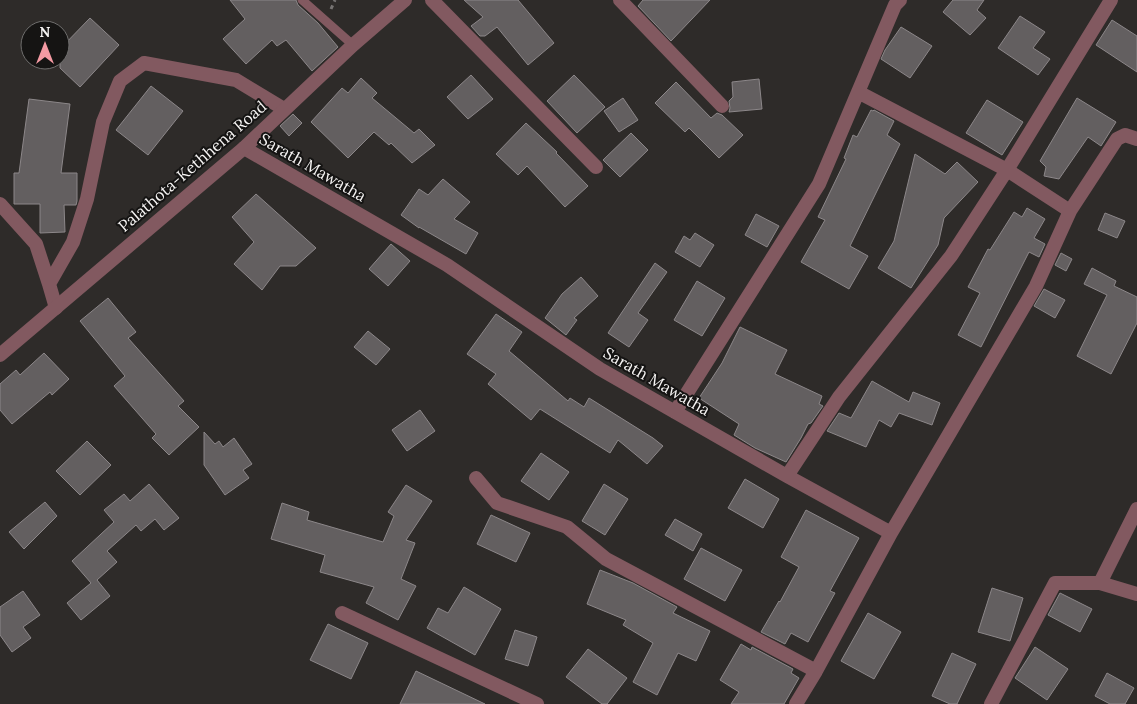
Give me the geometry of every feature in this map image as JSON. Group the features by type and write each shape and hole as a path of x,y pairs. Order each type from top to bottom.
{"street":[{"name":"Palathota-Kethhena Road","path":"0,355 244,148 353,45 405,0"},
{"path":"432,0 596,167"},
{"path":"620,0 722,106"},
{"path":"675,412 819,184 895,5 900,0"},
{"path":"786,476 839,397 951,256 1007,170 1111,0"},
{"path":"49,284 73,242 87,199 103,122 120,81 144,63 236,80 284,110"},
{"path":"858,92 1007,170 1070,211"},
{"path":"796,704 816,671 891,532 1036,286 1070,211 1117,139 1125,135 1137,139"},
{"name":"Sarath Mawatha","path":"244,148 447,265 600,369 786,476 891,532"},
{"path":"0,204 36,244 56,308"},
{"path":"476,478 497,503 567,527 606,559 816,671"},
{"path":"1100,583 1137,509"},
{"path":"991,704 1056,583 1100,583 1137,594"},
{"path":"342,613 538,704"}],"lane":[{"path":"302,0 353,45"}],"building":[{"path":"230,0 296,0 298,5 318,23 338,47 312,71 286,40 277,46 272,40 246,64 223,39 245,19"},
{"path":"464,0 518,0 554,43 528,65 497,27 485,36 480,36 471,26 483,17"},
{"path":"643,0 710,0 671,41 638,6"},
{"path":"953,0 984,0 977,10 986,18 970,35 943,12"},
{"path":"1020,16 1045,32 1033,48 1050,59 1038,75 998,48"},
{"path":"90,18 119,45 80,87 62,70 70,70 70,39"},
{"path":"1112,20 1137,36 1137,72 1096,45"},
{"path":"901,27 932,46 910,78 881,59"},
{"path":"471,75 493,99 468,119 447,97"},
{"path":"574,75 605,107 577,133 547,101"},
{"path":"361,78 377,93 372,98 414,133 419,129 435,145 412,163 391,143 389,145 374,132 348,158 311,122 342,88 348,93"},
{"path":"759,79 762,109 729,112 729,101 733,97 732,82"},
{"path":"676,82 711,118 717,113 722,115 743,135 719,158 689,128 685,132 655,103"},
{"path":"151,86 183,111 148,155 116,130"},
{"path":"623,98 638,120 619,132 604,111"},
{"path":"1077,98 1116,122 1101,146 1088,137 1059,179 1044,176 1046,167 1040,161"},
{"path":"29,99 70,104 61,173 77,173 77,201 76,205 64,205 65,232 40,233 40,204 14,204 14,173 19,173"},
{"path":"987,100 1023,122 1002,155 966,133"},
{"path":"871,110 894,121 887,135 900,144 850,246 868,256 849,289 801,262 825,220 818,217 846,159 844,158 853,135 857,137"},
{"path":"293,114 302,123 289,136 280,126"},
{"path":"526,123 557,152 588,186 565,207 527,166 518,175 496,154"},
{"path":"631,133 648,150 620,177 603,160"},
{"path":"915,154 945,174 957,162 978,182 944,218 938,245 911,288 878,268 894,241"},
{"path":"443,179 470,202 454,219 478,233 466,254 419,228 401,215 419,189 428,195"},
{"path":"256,194 316,248 296,266 280,266 262,290 234,264 254,242 232,217"},
{"path":"1027,208 1045,219 1034,238 1045,244 1039,257 1029,252 981,347 958,335 980,293 968,287 988,249 990,250 1014,212 1022,217"},
{"path":"1105,213 1125,221 1117,238 1098,230"},
{"path":"756,214 779,226 767,247 745,235"},
{"path":"695,233 714,245 700,267 675,252 684,236 690,240"},
{"path":"391,244 410,261 388,286 369,269"},
{"path":"1061,253 1072,259 1066,271 1055,265"},
{"path":"655,263 667,272 638,313 648,320 629,347 608,333"},
{"path":"1092,268 1116,281 1114,286 1137,297 1137,323 1111,374 1077,356 1107,295 1084,284"},
{"path":"581,277 598,296 574,318 577,320 566,335 545,318 562,294"},
{"path":"697,281 725,298 702,336 674,320"},
{"path":"1044,289 1065,300 1055,318 1034,306"},
{"path":"108,298 136,332 128,338 184,401 178,406 199,427 169,455 152,438 156,434 114,386 125,376 80,321"},
{"path":"496,314 522,332 509,351 568,401 570,398 584,407 589,398 663,446 647,464 618,440 610,453 540,409 531,420 488,384 496,374 467,354"},
{"path":"740,327 787,350 775,374 822,396 819,404 823,406 811,423 808,424 786,462 755,448 734,435 739,424 699,398 722,363"},
{"path":"368,331 390,349 376,365 354,347"},
{"path":"44,353 69,379 52,395 50,392 12,424 0,410 0,384 16,370 20,375"},
{"path":"872,381 909,402 913,392 940,403 932,425 899,413 891,427 879,420 866,447 827,431 839,413 851,418"},
{"path":"420,410 435,431 407,451 392,430"},
{"path":"204,432 215,444 219,441 223,447 234,438 252,464 243,470 249,478 225,495 204,465"},
{"path":"87,441 111,465 80,495 56,471"},
{"path":"541,453 569,472 549,500 521,481"},
{"path":"745,479 779,499 763,528 728,508"},
{"path":"149,484 179,518 164,530 155,519 141,531 136,525 107,551 117,562 97,580 110,596 81,620 67,603 91,583 72,561 114,522 104,510 124,494 130,501"},
{"path":"604,484 628,499 605,535 582,521"},
{"path":"406,485 432,501 406,540 415,543 401,579 416,586 398,620 366,603 374,587 320,572 325,555 271,539 282,503 309,512 307,520 383,542 394,516 388,512"},
{"path":"45,502 57,516 24,549 9,532"},
{"path":"806,510 859,538 830,591 835,593 808,642 791,633 785,644 761,632 799,567 781,557"},
{"path":"491,515 530,533 516,562 477,544"},
{"path":"675,519 702,534 693,551 665,535"},
{"path":"701,548 742,570 725,601 684,579"},
{"path":"600,570 633,583 677,607 673,613 710,631 696,661 678,653 657,695 633,682 653,643 623,625 626,620 587,604"},
{"path":"464,587 501,609 475,655 427,628 438,608 448,613"},
{"path":"992,588 1023,598 1010,641 978,632"},
{"path":"23,591 40,615 23,627 31,638 12,652 0,635 0,607"},
{"path":"1060,593 1092,609 1080,632 1048,615"},
{"path":"868,613 901,632 874,679 841,661"},
{"path":"328,624 368,643 351,679 310,660"},
{"path":"515,630 537,637 528,666 505,659"},
{"path":"741,644 751,650 752,647 793,669 791,673 799,678 784,704 731,704 739,692 720,680"},
{"path":"1035,647 1068,669 1047,700 1015,678"},
{"path":"588,649 627,678 607,704 602,704 566,677"},
{"path":"952,653 976,664 957,704 950,704 932,696"},
{"path":"416,671 485,704 400,704"},
{"path":"1107,673 1134,688 1125,704 1110,704 1095,696"}]}
